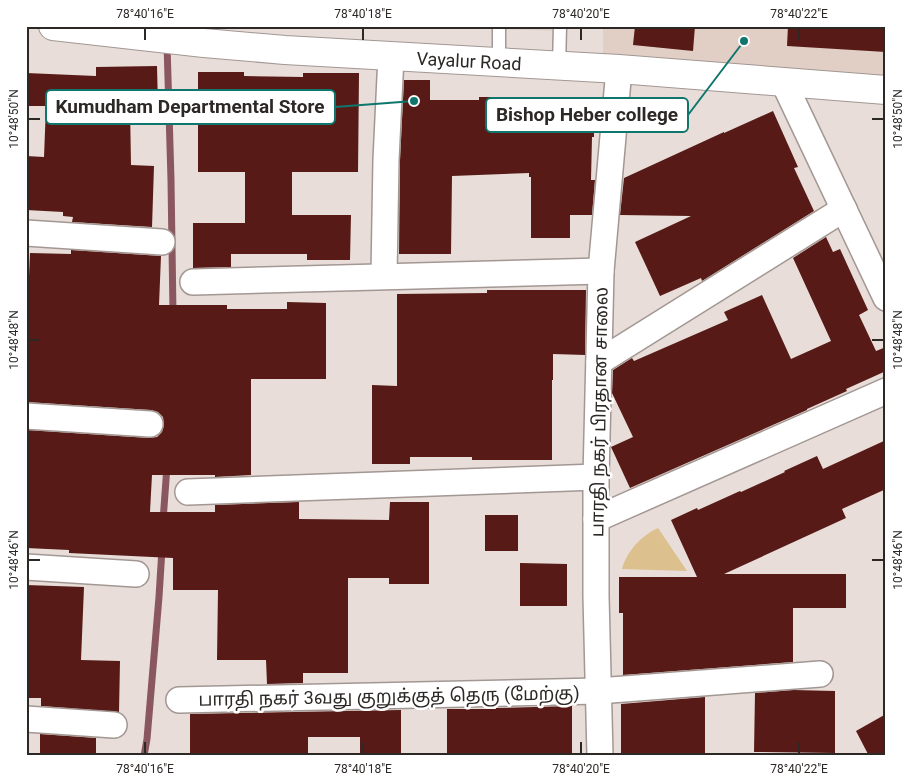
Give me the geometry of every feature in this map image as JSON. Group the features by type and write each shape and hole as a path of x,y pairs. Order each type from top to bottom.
{"main road":[{"name":"Vayalur Road","path":"53,26 146,36 200,37 285,50 619,69 886,90"}],"street":[{"path":"384,276 386,160 391,56"},
{"name":"பாரதி நகர் பிரதான சாலை","path":"600,756 596,596 596,478 599,362 602,271 619,69"},
{"path":"783,81 886,298"},
{"path":"599,362 844,209"},
{"path":"26,233 162,242"},
{"path":"193,282 602,271"},
{"path":"596,519 886,391"},
{"path":"26,416 150,424"},
{"path":"188,492 596,478"},
{"path":"26,567 136,574"},
{"name":"பாரதி நகர் 3வது குறுக்குத் தெரு (மேற்கு)","path":"179,700 598,691 820,674"},
{"path":"26,719 114,725"}],"lane":[{"path":"499,26 499,63"},
{"path":"559,66 560,26"}],"shaded area":[{"path":"492,26 566,26 566,31 492,29"},
{"path":"603,26 886,26 886,80 603,56"},
{"path":"658,528 687,571 622,569 631,550 646,535"}],"building":[{"path":"635,26 695,26 693,51 633,45"},
{"path":"788,26 846,26 886,29 886,52 787,46"},
{"path":"157,66 158,106 130,107 131,165 154,166 152,227 72,222 73,217 63,216 63,212 26,210 26,156 44,157 46,106 26,106 26,73 96,76 96,67"},
{"path":"198,72 244,72 244,76 303,77 303,73 359,73 358,172 292,172 292,215 351,215 350,260 307,260 307,254 231,254 231,267 193,268 193,223 245,223 245,172 198,172"},
{"path":"404,80 430,80 430,100 479,100 479,97 602,99 599,131 594,131 594,137 592,137 591,180 595,180 592,215 570,215 570,238 531,238 531,177 529,177 529,173 452,176 451,254 399,254 400,160"},
{"path":"773,111 798,167 794,168 814,211 702,281 701,278 660,296 635,242 691,216 620,215 624,178"},
{"path":"826,237 833,252 840,249 868,310 859,315 876,351 886,347 886,371 846,389 847,391 807,410 630,488 611,447 633,437 612,393 613,370 632,358 634,361 728,320 724,312 762,295 791,359 831,341 793,258"},
{"path":"71,250 161,256 159,305 227,305 227,309 287,309 287,302 326,303 326,379 251,379 251,475 215,477 215,475 152,475 150,512 215,512 215,505 299,502 299,519 389,520 390,502 429,502 429,584 389,584 389,578 348,578 348,673 303,673 303,683 267,684 266,660 217,660 218,590 173,590 173,558 69,553 69,550 26,548 27,430 149,438 157,437 162,432 164,425 163,417 158,412 151,410 26,402 26,346 30,253 71,254"},
{"path":"487,290 586,290 585,355 553,354 552,460 472,460 472,457 410,457 410,464 372,464 372,385 397,386 397,294 487,293"},
{"path":"886,440 886,489 842,509 846,518 724,574 846,574 846,608 793,608 793,662 623,675 623,613 619,613 619,577 697,577 671,520 741,492 817,456 823,469"},
{"path":"485,515 518,515 518,551 485,551"},
{"path":"520,563 567,564 567,606 520,606"},
{"path":"26,585 84,587 81,660 120,661 119,712 41,706 41,698 26,698"},
{"path":"793,690 835,691 835,753 754,752 755,693"},
{"path":"705,697 705,756 621,756 621,704"},
{"path":"572,706 572,756 447,753 447,709"},
{"path":"401,710 401,756 360,756 360,737 308,737 308,756 190,756 190,714"},
{"path":"886,714 886,756 869,756 856,731"},
{"path":"40,734 96,738 96,756 40,756"}],"waterway":[{"path":"167,44 173,313"},
{"path":"163,521 167,466"},
{"path":"144,756 147,739 162,549"}],"place":[{"name":"Bishop Heber college","path":"744,41"},
{"name":"Kumudham Departmental Store","path":"414,101"}]}
